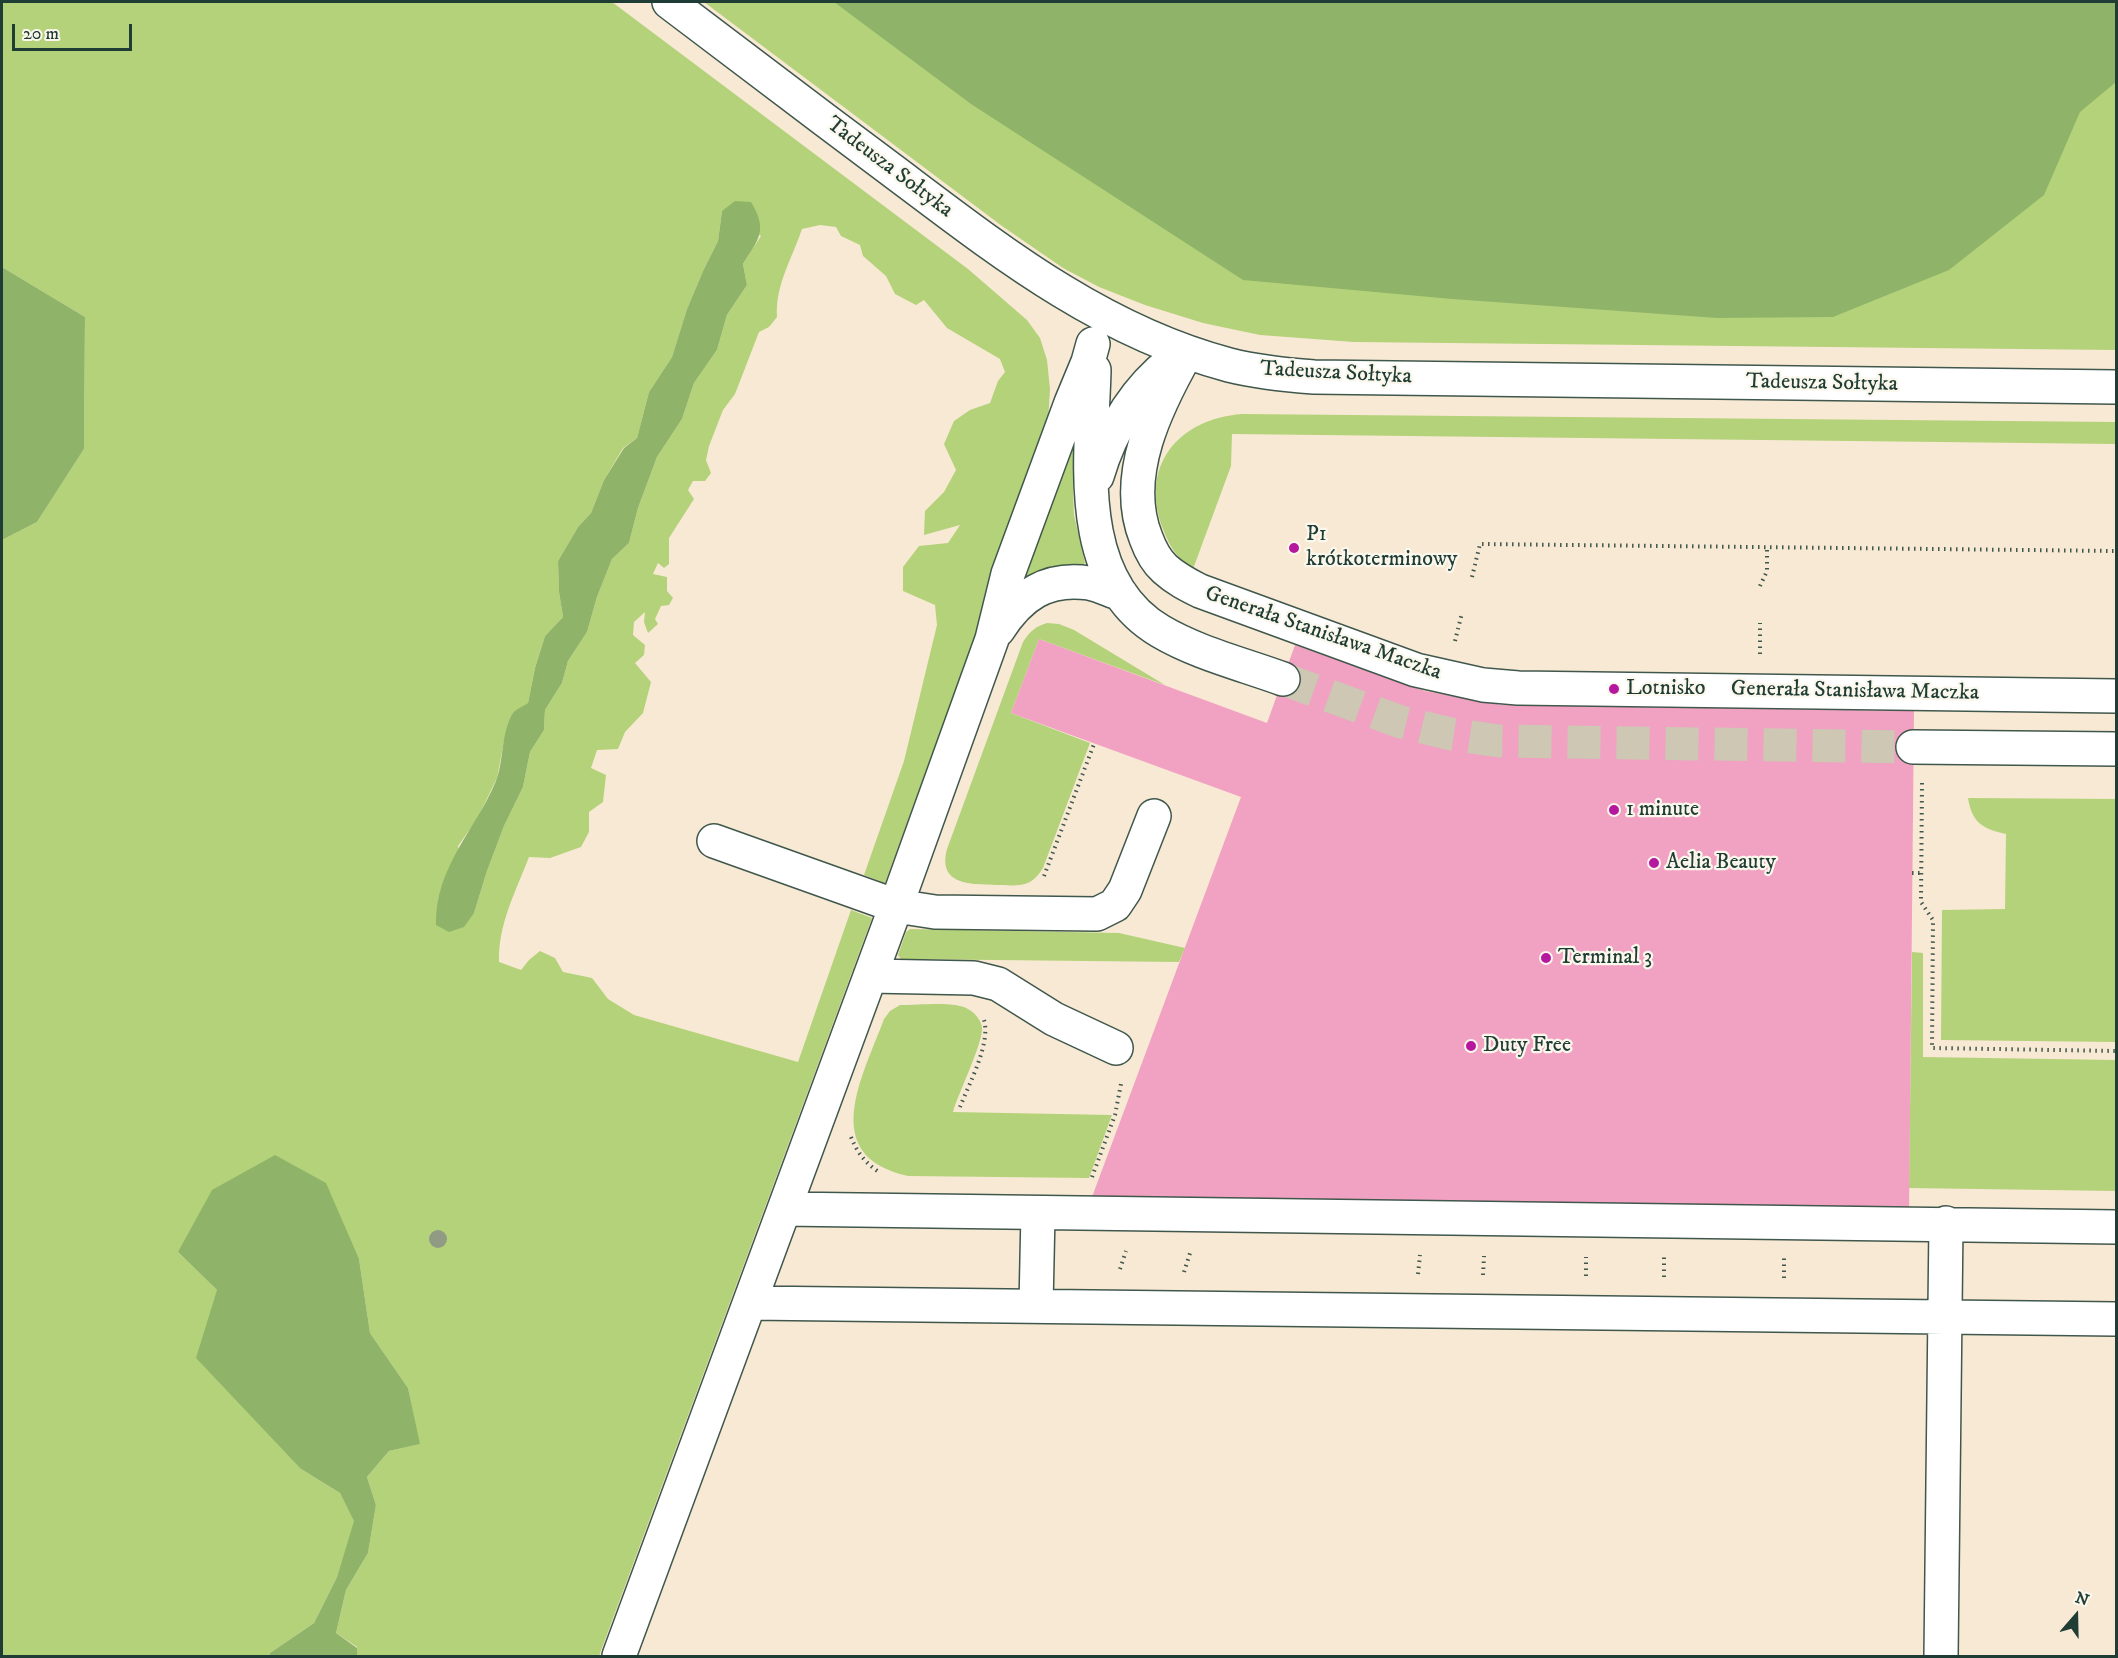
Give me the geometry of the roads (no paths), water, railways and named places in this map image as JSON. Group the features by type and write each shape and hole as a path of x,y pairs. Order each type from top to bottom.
{"street":[{"name":"Tadeusza Sołtyka","path":"669,2 1027,270 1094,311 1129,329 1187,352 1229,365 1272,374 1314,377 2116,387"},
{"path":"1094,311 1094,371 1090,423 1092,495 1096,538 1102,558 1121,594 1138,614 1158,630 1183,642 1283,679"},
{"path":"619,1656 896,906 992,639 1008,574 1093,344"},
{"path":"1092,495 1106,450 1136,395 1153,375 1187,352"},
{"name":"Generała Stanisława Maczka","path":"1187,352 1166,389 1153,421 1143,453 1138,504 1143,530 1157,559 1180,581 1200,591 1416,670 1483,685 1518,688 2116,696"},
{"path":"992,639 1009,613 1035,591 1051,584 1070,582 1091,584 1121,594"},
{"path":"1913,747 2116,749"},
{"path":"714,841 896,906 935,912 1097,914 1115,905 1125,890 1154,816"},
{"path":"870,976 974,978 998,984 1054,1019 1116,1048"},
{"path":"784,1209 2116,1227"},
{"path":"1036,1306 1038,1213"},
{"path":"1941,1656 1946,1223"},
{"path":"750,1303 2116,1318"}],"tunnel":[{"path":"1283,679 1401,722 1451,734 1499,741 1913,747"}],"place":[{"name":"P1 krótkoterminowy","path":"1294,548"},
{"name":"Lotnisko","path":"1614,689"},
{"name":"1 minute","path":"1614,810"},
{"name":"Aelia Beauty","path":"1654,863"},
{"name":"Terminal 3","path":"1546,958"},
{"name":"Duty Free","path":"1471,1046"}]}
